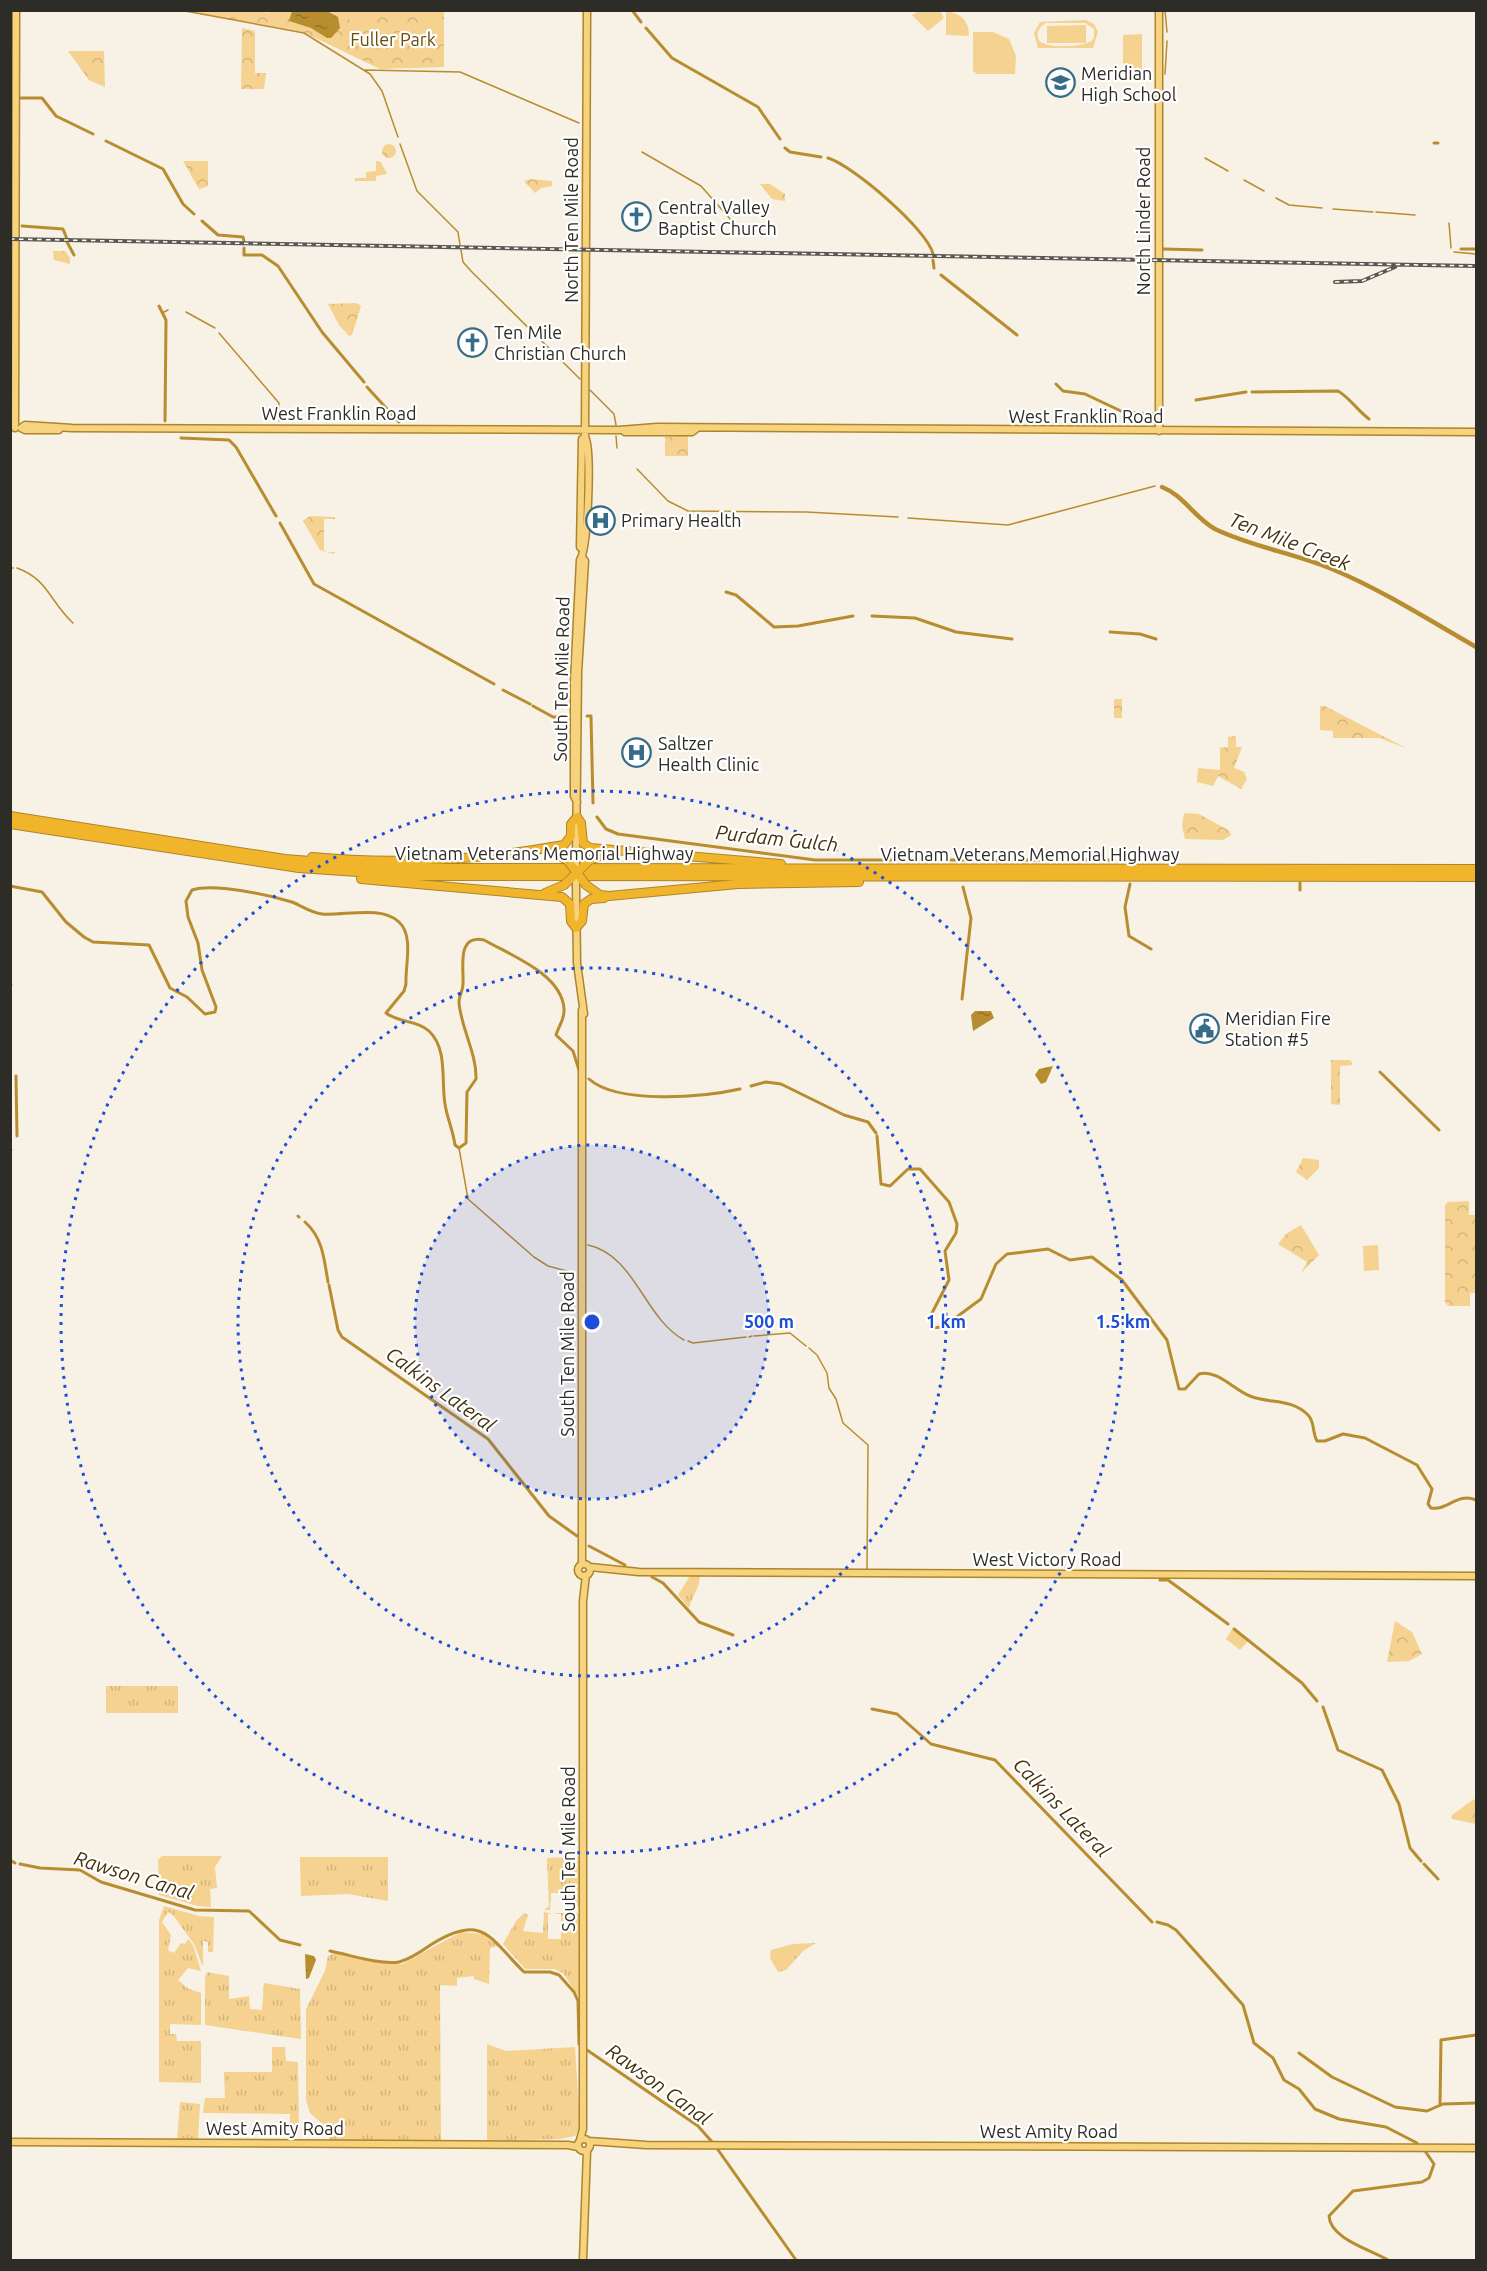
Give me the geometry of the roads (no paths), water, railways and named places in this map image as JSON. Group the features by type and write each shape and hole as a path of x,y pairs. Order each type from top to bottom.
{"highway":[{"name":"Vietnam Veterans Memorial Highway","path":"10,816 285,859 369,867 1476,869"},
{"path":"139,837 369,861 460,860 537,850 564,844 571,836 571,824 577,817"},
{"path":"577,817 586,846 622,852 812,869"},
{"name":"Vietnam Veterans Memorial Highway","path":"10,824 324,871 492,877 1476,877"},
{"path":"537,850 553,851 572,861 576,872 586,885 600,895 618,896"},
{"path":"531,894 551,892 564,885 589,861 605,852 622,852"},
{"path":"324,871 391,882 567,899 571,907 571,921 576,931"},
{"path":"576,931 582,921 582,907 587,900 618,896 738,884 978,880 1006,877"}],"main road":[{"path":"16,10 16,428"},
{"name":"North Ten Mile Road","path":"585,433 587,10"},
{"name":"North Linder Road","path":"1159,10 1159,431"},
{"name":"West Franklin Road","path":"16,428 25,425 55,425 60,428 585,433 686,428 1476,432"},
{"path":"662,432 686,428"},
{"name":"West Franklin Road","path":"619,430 628,433 692,432 696,429"},
{"name":"South Ten Mile Road","path":"572,861 577,817 578,672 585,561 580,547 582,440 585,433"},
{"name":"South Ten Mile Road","path":"576,872 576,949 585,1023 583,1533 586,1570 583,1601 583,2260"},
{"name":"West Victory Road","path":"586,1570 1476,1576"},
{"name":"South Ten Mile Road","path":"583,2098 589,2140"},
{"name":"West Amity Road","path":"582,2146 589,2140 622,2144"},
{"name":"West Amity Road","path":"10,2142 1476,2148"}],"water":[{"path":"292,11 327,11 338,17 340,28 331,38 327,38 311,28 289,21"},
{"path":"975,1011 991,1011 994,1018 973,1031 971,1015"},
{"path":"1053,1066 1046,1082 1041,1084 1035,1075 1039,1069"},
{"path":"305,1954 314,1956 316,1960 309,1978 306,1979"}],"waterway":[{"name":"Ten Mile Creek","path":"180,10 304,33 370,74 382,91 398,137"},
{"path":"632,10 641,22"},
{"path":"1165,10 1167,32"},
{"path":"646,28 672,58 758,107 780,139"},
{"path":"1165,74 1167,41"},
{"path":"365,70 460,72 579,123"},
{"path":"20,98 42,98 56,116 93,134"},
{"path":"106,141 163,169 183,204 194,214"},
{"name":"Ten Mile Creek","path":"400,144 417,191 458,232 460,245"},
{"path":"785,148 790,152 821,157"},
{"path":"642,152 701,186 739,229 740,235"},
{"path":"828,158 854,173 888,200 918,230 933,254"},
{"path":"1205,158 1228,171"},
{"path":"1244,180 1264,191"},
{"path":"1276,198 1289,205 1322,208"},
{"path":"1333,209 1373,212"},
{"path":"1376,212 1415,215"},
{"path":"202,221 218,235 243,237 244,241"},
{"path":"1449,223 1451,248"},
{"name":"Purdam Gulch","path":"22,226 63,229 67,239"},
{"name":"Purdam Gulch","path":"67,242 74,255"},
{"path":"244,248 244,255 262,255 278,266 322,332 364,382"},
{"path":"1163,249 1202,250"},
{"path":"1461,249 1476,249"},
{"name":"Ten Mile Creek","path":"461,250 463,262 471,271 580,379"},
{"path":"1454,252 1476,254"},
{"path":"933,260 934,268"},
{"path":"941,275 1017,335"},
{"name":"Purdam Gulch","path":"159,306 166,320 165,421"},
{"name":"Purdam Gulch","path":"162,313 168,310"},
{"path":"186,312 215,328"},
{"path":"219,333 279,403 279,421"},
{"path":"1056,384 1063,391 1085,394 1123,412 1153,414"},
{"path":"367,387 399,422"},
{"name":"Ten Mile Creek","path":"590,390 614,414 616,425"},
{"path":"1252,392 1338,391 1369,419"},
{"path":"1196,400 1246,392"},
{"name":"Ten Mile Creek","path":"616,436 617,448"},
{"name":"Purdam Gulch","path":"181,438 229,440 236,447 276,516"},
{"name":"Ten Mile Creek","path":"637,469 668,501 688,511 806,512 898,517"},
{"name":"Ten Mile Creek","path":"908,518 1008,525 1155,486"},
{"name":"Ten Mile Creek","path":"1162,487 1176,495 1215,529 1244,541 1318,563 1351,577 1476,647"},
{"name":"Purdam Gulch","path":"280,523 314,584 494,684"},
{"path":"17,568 36,578 73,623"},
{"path":"726,592 736,595 774,627 798,626 853,616"},
{"path":"872,616 915,618 956,632 1012,639"},
{"path":"1110,632 1140,634 1156,639"},
{"name":"Purdam Gulch","path":"503,690 530,704"},
{"name":"Purdam Gulch","path":"533,706 553,717 568,717"},
{"name":"Purdam Gulch","path":"587,716 591,716 593,803"},
{"name":"Purdam Gulch","path":"597,817 606,829 618,834 815,860 1113,860"},
{"path":"1300,883 1300,890"},
{"path":"1130,884 1125,907 1129,936 1151,949"},
{"path":"10,886 42,892 66,922 93,942 149,945 170,988 187,997 205,1014 215,1012 216,1007 202,970 198,943 188,917 186,901 192,890 214,888 256,893 292,902 322,914 362,912 392,917 404,928 408,943 406,984 404,991 386,1013 424,1027 435,1038 443,1066 446,1109 455,1145 459,1148 466,1143 467,1092 476,1079 476,1069 459,1002 463,986 463,954 469,942 484,940 533,967 554,986 561,997 564,1009 563,1019 556,1035 573,1051 579,1070"},
{"name":"Purdam Gulch","path":"962,999 971,918 963,887"},
{"path":"1380,1072 1439,1130"},
{"path":"16,1076 17,1136"},
{"path":"589,1079 602,1087 640,1096 684,1096 740,1089"},
{"path":"751,1086 766,1082 781,1084 844,1115 868,1122 876,1133"},
{"path":"877,1136 881,1184 890,1186 908,1169 920,1169 949,1202 957,1224 956,1233 945,1251 949,1280 931,1315 930,1328 943,1327 981,1299 996,1264 1007,1254 1048,1249 1070,1260 1092,1257 1122,1280 1167,1340 1179,1389 1185,1389 1199,1374 1212,1374 1250,1396 1295,1406 1310,1418 1317,1441 1325,1441 1343,1434 1365,1438 1417,1465 1432,1489 1428,1504 1431,1508 1443,1507 1463,1498 1476,1500"},
{"path":"459,1148 468,1199 534,1257 548,1266 574,1273"},
{"name":"Calkins Lateral","path":"305,1222 319,1242 328,1282"},
{"path":"588,1245 604,1251 617,1261 670,1330 684,1340"},
{"name":"Calkins Lateral","path":"329,1285 338,1330 342,1337 488,1439 549,1516 577,1536"},
{"path":"754,1336 790,1333 806,1346"},
{"path":"688,1341 693,1343 746,1337"},
{"path":"809,1348 817,1355 827,1373 829,1388 836,1399 843,1423 868,1445 867,1570 926,1570"},
{"name":"Calkins Lateral","path":"589,1546 625,1565"},
{"name":"Calkins Lateral","path":"652,1577 663,1583 699,1622 733,1635"},
{"path":"1160,1580 1168,1580 1228,1624"},
{"path":"1234,1629 1302,1683 1317,1701"},
{"path":"1323,1707 1338,1750 1382,1770 1399,1804 1410,1848 1421,1861"},
{"name":"Calkins Lateral","path":"872,1709 897,1714 931,1744 995,1760 1152,1922"},
{"name":"Rawson Canal","path":"10,1860 15,1863"},
{"name":"Rawson Canal","path":"20,1864 40,1868 80,1870 101,1882 195,1910 249,1911 280,1940 300,1945"},
{"path":"1424,1864 1438,1879"},
{"name":"Calkins Lateral","path":"1157,1922 1176,1930 1243,2005 1254,2043 1273,2058 1284,2080 1299,2089 1315,2109 1339,2119 1386,2127 1417,2143"},
{"name":"Rawson Canal","path":"330,1951 374,1961 399,1962 449,1935 464,1930 475,1930 494,1940 524,1972 550,1972 559,1975 574,1992 578,2001 579,2044"},
{"path":"1440,2105 1441,2040 1476,2035"},
{"name":"Rawson Canal","path":"587,2050 698,2126 713,2143"},
{"path":"1299,2053 1332,2077 1395,2107 1427,2111 1443,2104 1476,2103"},
{"name":"Rawson Canal","path":"716,2147 796,2260"},
{"name":"Calkins Lateral","path":"1388,2260 1344,2237 1336,2231 1329,2216 1353,2191 1422,2182 1429,2178 1434,2164 1425,2151"}],"railway":[{"path":"10,239 1476,266"},
{"path":"1335,282 1362,281 1395,267"}],"place":[{"name":"Meridian High School","path":"1060,83"},
{"name":"Central Valley Baptist Church","path":"637,217"},
{"name":"Ten Mile Christian Church","path":"473,342"},
{"name":"Primary Health","path":"600,520"},
{"name":"Saltzer Health Clinic","path":"637,753"},
{"name":"Meridian Fire Station #5","path":"1204,1028"}],"park label":[{"name":"Fuller Park","path":"393,39"}]}
